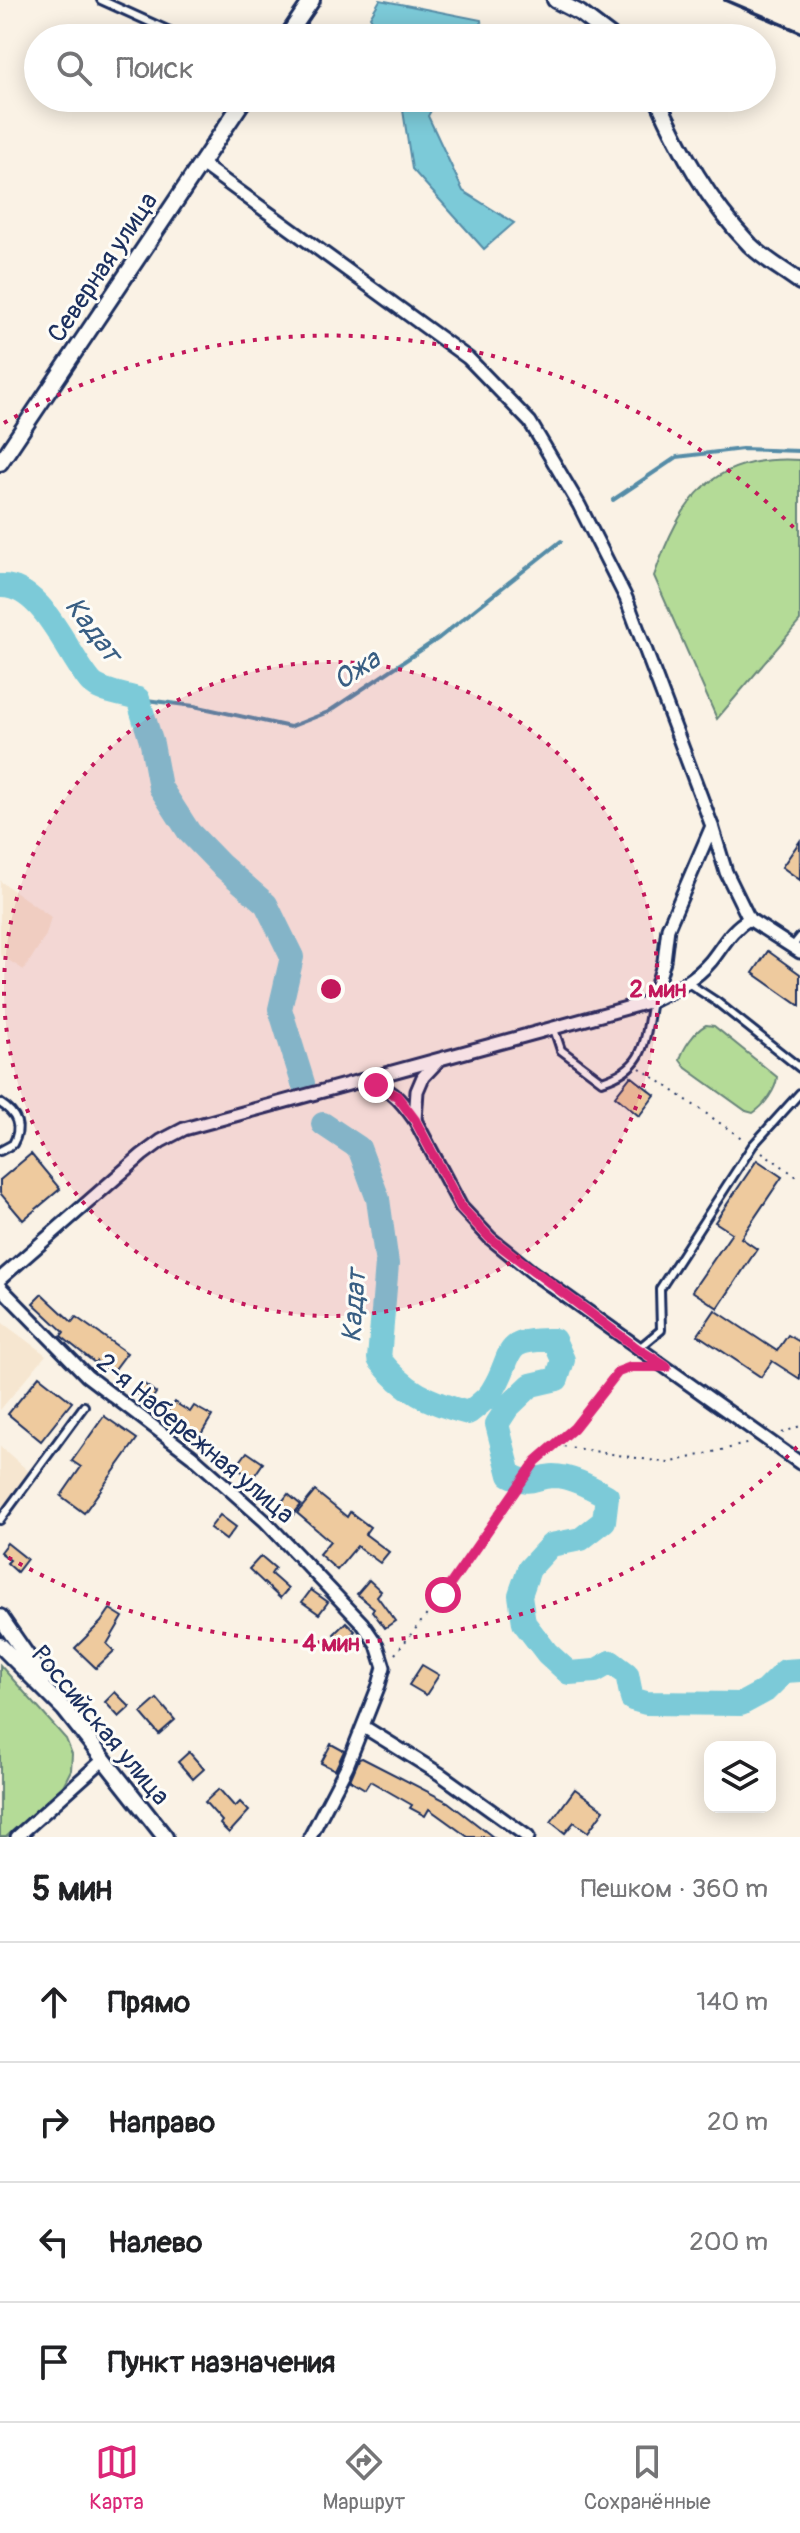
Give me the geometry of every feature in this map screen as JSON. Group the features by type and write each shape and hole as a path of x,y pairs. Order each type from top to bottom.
{"street":[{"path":"296,24 312,0"},
{"path":"555,0 595,24"},
{"name":"Северная улица","path":"0,463 235,112"},
{"path":"663,112 697,181 751,247 800,282"},
{"path":"200,163 468,358 530,422 579,505 626,598 712,826 726,872 749,919 797,946"},
{"path":"652,1001 664,961 668,928 712,826"},
{"path":"0,1279 161,1141 184,1129 652,1001 688,983 710,962 734,927 749,919"},
{"path":"415,1120 417,1091 423,1077 442,1058"},
{"path":"359,1083 376,1085 397,1096 415,1120 461,1207 490,1238 638,1349 800,1463"},
{"name":"2-я Набережная улица","path":"0,1287 87,1376 192,1456 265,1521 362,1623 377,1645 384,1667"},
{"path":"0,1617 64,1709"},
{"name":"Российская улица","path":"0,1645 64,1709 165,1837"},
{"path":"310,1837 364,1727 384,1667"},
{"path":"364,1727 440,1774 528,1837"},
{"path":"17,1837 103,1760"}],"lane":[{"path":"101,0 154,24"},
{"path":"688,983 800,1068"},
{"path":"554,1029 561,1050 602,1081 623,1074 634,1064 641,1051 652,1001"},
{"path":"638,1349 661,1330 660,1289 753,1145 800,1093"},
{"path":"0,1103 15,1116 19,1129 9,1148 0,1151"},
{"path":"0,1520 84,1406"}],"path":[{"path":"634,1064 800,1179"},
{"path":"384,1667 443,1595 536,1461 574,1428 618,1372 624,1368 643,1367"},
{"path":"554,1445 668,1463 766,1439 800,1426"}],"shaded area":[{"path":"0,881 51,917 46,935 24,970 0,955"},
{"path":"0,1321 46,1355 0,1410"},
{"path":"0,1446 34,1476 7,1510 0,1503"}],"green space":[{"path":"769,460 800,460 800,621 717,719 654,576 676,525 704,487 722,474 743,465"},
{"path":"706,1025 714,1026 777,1077 769,1097 753,1113 686,1068 680,1060 690,1040"},
{"path":"0,1665 66,1739 72,1754 71,1770 63,1786 6,1837 0,1837"}],"water":[{"path":"380,0 481,20 481,24 374,24 370,17"},
{"path":"403,112 430,112 428,116 463,191 514,223 484,249 412,169"}],"building":[{"path":"800,841 800,880 782,867"},
{"path":"768,951 800,974 800,1006 753,973"},
{"path":"631,1076 655,1095 639,1116 615,1096"},
{"path":"31,1154 60,1189 23,1220 0,1193 0,1180"},
{"path":"757,1160 782,1177 741,1238 757,1249 718,1308 692,1291 732,1233 715,1222"},
{"path":"42,1294 72,1322 76,1317 127,1353 112,1373 61,1336 64,1332 33,1303"},
{"path":"715,1310 777,1351 788,1335 800,1342 800,1379 772,1361 761,1377 698,1335"},
{"path":"39,1376 72,1402 41,1441 8,1414"},
{"path":"143,1383 156,1393 149,1403 136,1393"},
{"path":"174,1402 190,1412 194,1406 212,1416 198,1439 164,1417"},
{"path":"104,1416 137,1439 84,1513 61,1496 81,1467 72,1461"},
{"path":"247,1452 263,1463 252,1479 236,1467"},
{"path":"315,1491 347,1517 350,1512 370,1527 365,1534 389,1552 380,1563 357,1546 337,1570 319,1554 330,1541 297,1513"},
{"path":"288,1494 301,1505 288,1521 275,1511"},
{"path":"220,1515 236,1527 226,1540 210,1528"},
{"path":"7,1543 27,1559 17,1572 7,1563 10,1560 0,1552"},
{"path":"261,1556 275,1568 271,1574 288,1589 280,1598 249,1569"},
{"path":"369,1580 381,1591 377,1596 395,1621 385,1628 372,1611 374,1608 357,1594"},
{"path":"311,1590 328,1602 319,1614 302,1602"},
{"path":"110,1609 123,1617 107,1644 114,1651 96,1668 75,1648"},
{"path":"346,1622 355,1631 343,1643 334,1634"},
{"path":"422,1665 439,1675 426,1695 409,1685"},
{"path":"115,1692 130,1707 119,1717 105,1702"},
{"path":"157,1699 175,1720 159,1734 141,1713"},
{"path":"331,1744 344,1751 335,1770 321,1763"},
{"path":"189,1752 204,1769 193,1779 178,1762"},
{"path":"362,1758 448,1802 493,1837 468,1837 429,1809 425,1816 370,1781 365,1789 350,1780"},
{"path":"219,1789 235,1807 240,1802 249,1811 229,1833 205,1802"},
{"path":"575,1789 604,1810 588,1832 574,1822 565,1833 551,1822"}],"waterway":[{"name":"Ожа","path":"613,500 677,457 742,449 800,451"},
{"name":"Ожа","path":"138,699 194,706 290,727 328,712 439,638 561,541"},
{"name":"Кадат","path":"0,586 15,588 41,608 91,682 106,691 138,699 152,744 160,787 189,832 266,904 292,957 280,1009 303,1083"},
{"name":"Кадат","path":"323,1124 359,1148 378,1199 387,1264 379,1359 398,1380 429,1400 468,1413 490,1394 516,1346 536,1340 554,1340 563,1360 557,1379 531,1385 508,1407 497,1424 510,1475 528,1481 553,1476 567,1478 607,1496 604,1521 581,1539 551,1545 529,1569 520,1595 524,1623 547,1653 569,1673 595,1671 611,1662 627,1674 632,1699 646,1703 741,1704 765,1691 785,1671 800,1670"}],"railway":[{"path":"725,0 800,32"}],"route":[{"path":"376,1085 397,1096 415,1120 461,1207 490,1238 532,1272 667,1367 631,1367 618,1372 574,1428 536,1461 443,1595"}]}
